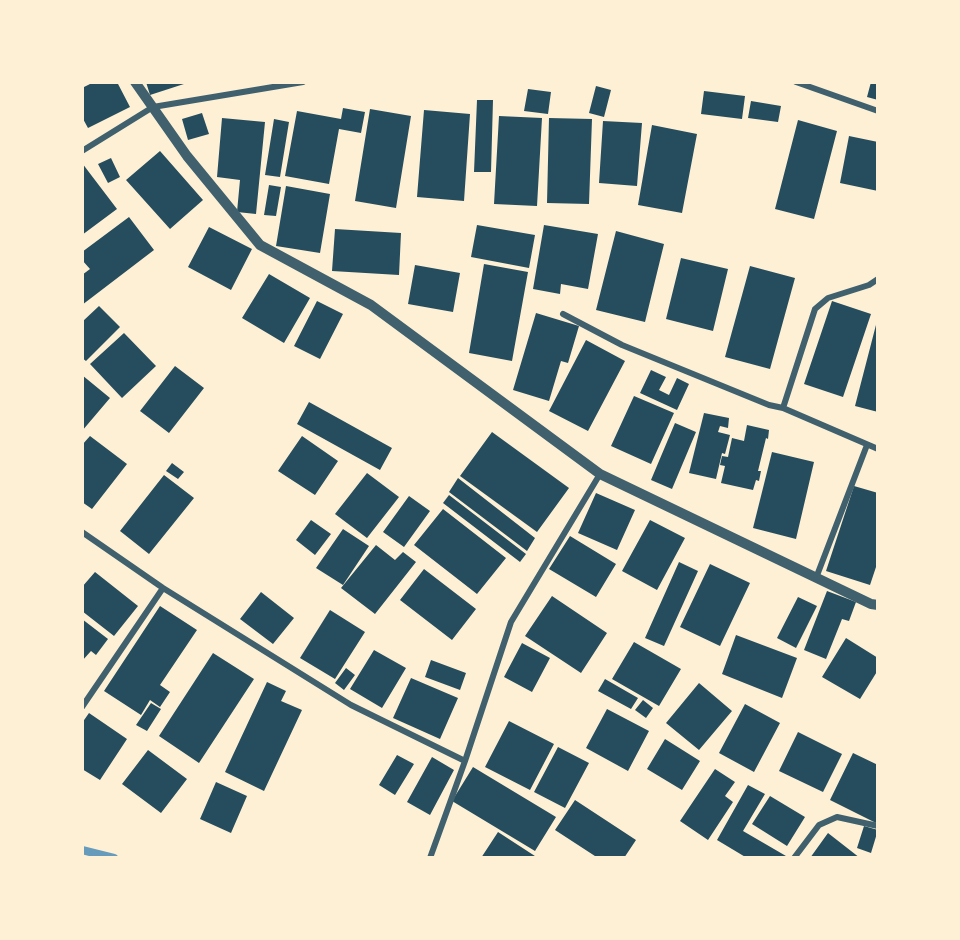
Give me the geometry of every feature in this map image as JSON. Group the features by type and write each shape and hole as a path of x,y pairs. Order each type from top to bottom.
{"street":[{"path":"135,82 187,156 260,245 371,305 600,474 871,604 878,605"},
{"path":"82,151 153,107 303,82"},
{"path":"796,82 878,111"},
{"path":"783,408 815,309 828,298 869,285 878,279"},
{"path":"563,314 622,345 769,405 783,408 878,449"},
{"path":"816,578 867,445"},
{"path":"430,858 511,622 600,474"},
{"path":"82,532 163,588 351,705 465,761"},
{"path":"82,707 163,588"},
{"path":"794,858 819,825 837,817 878,826"}],"building":[{"path":"94,82 117,82 130,107 88,128 82,117 82,88"},
{"path":"146,82 187,82 187,83 150,95"},
{"path":"871,82 878,82 878,100 867,97"},
{"path":"596,86 611,90 604,117 589,113"},
{"path":"528,89 551,92 548,114 524,111"},
{"path":"704,91 745,96 742,119 701,114"},
{"path":"477,100 493,100 491,172 474,172"},
{"path":"751,101 781,106 778,122 748,118"},
{"path":"343,108 365,112 361,133 339,129 329,184 285,176 297,111 341,119"},
{"path":"370,109 411,116 396,208 355,201"},
{"path":"424,110 470,114 464,201 417,197"},
{"path":"202,113 209,134 188,140 182,119"},
{"path":"499,116 542,118 537,206 494,204"},
{"path":"222,118 265,122 256,214 237,212 240,180 217,177"},
{"path":"549,118 592,119 589,204 547,203"},
{"path":"274,119 289,122 280,177 265,175"},
{"path":"798,120 837,131 814,219 775,209"},
{"path":"603,121 642,123 637,186 599,183"},
{"path":"652,125 697,134 682,213 638,205"},
{"path":"849,136 878,142 878,191 840,183"},
{"path":"160,151 203,200 170,229 126,180"},
{"path":"111,158 120,177 108,183 98,164"},
{"path":"82,163 117,209 82,235"},
{"path":"269,185 281,187 276,216 264,215"},
{"path":"286,186 330,194 320,253 276,246"},
{"path":"129,217 154,250 82,305 82,275 90,269 82,260 82,252"},
{"path":"477,225 535,235 529,268 471,257"},
{"path":"544,225 598,234 588,289 561,284 560,294 533,289"},
{"path":"209,227 252,249 231,290 188,267"},
{"path":"335,229 401,233 399,275 332,271"},
{"path":"616,231 664,244 645,322 596,310"},
{"path":"681,258 728,269 713,331 666,319"},
{"path":"484,264 528,272 512,361 469,353"},
{"path":"415,265 460,273 453,312 408,304"},
{"path":"750,266 795,278 770,369 725,357"},
{"path":"269,274 310,298 284,343 242,318"},
{"path":"317,301 343,314 320,359 294,346"},
{"path":"832,301 871,314 843,397 804,384"},
{"path":"99,306 120,327 86,361 82,358 82,322"},
{"path":"536,313 579,326 568,363 561,361 549,401 513,390"},
{"path":"878,321 878,412 855,406"},
{"path":"124,333 156,366 122,398 90,364"},
{"path":"586,340 625,361 588,431 549,411"},
{"path":"175,366 204,388 169,433 140,411"},
{"path":"651,370 666,377 659,390 669,395 677,378 689,384 677,410 640,393"},
{"path":"82,375 110,398 82,431"},
{"path":"634,396 674,413 651,464 611,446"},
{"path":"309,402 392,448 380,470 297,424"},
{"path":"704,413 729,418 728,428 720,426 718,432 730,435 725,454 722,453 716,479 689,473"},
{"path":"675,423 696,432 672,489 651,480"},
{"path":"747,425 769,430 758,471 761,471 759,481 756,480 753,490 721,483 725,466 720,465 722,456 728,457 732,438 744,441"},
{"path":"492,432 569,488 537,532 460,476"},
{"path":"90,436 127,464 92,509 82,502 82,445"},
{"path":"302,436 338,461 315,495 278,471"},
{"path":"772,452 814,462 796,539 753,528"},
{"path":"172,463 184,472 178,479 166,471"},
{"path":"367,473 399,497 367,538 335,514"},
{"path":"164,475 194,498 149,554 120,531"},
{"path":"458,478 535,538 527,551 449,492"},
{"path":"854,486 878,493 878,561 870,585 826,571"},
{"path":"596,493 635,510 617,550 578,533"},
{"path":"449,495 526,554 520,562 443,503"},
{"path":"409,496 430,511 404,547 383,532"},
{"path":"443,509 506,558 477,594 414,545"},
{"path":"311,520 331,534 315,555 296,540"},
{"path":"650,520 685,538 657,590 622,571"},
{"path":"343,529 369,546 343,585 316,568"},
{"path":"570,536 616,564 596,597 549,569"},
{"path":"376,545 395,560 403,552 416,562 375,614 341,588"},
{"path":"679,562 698,571 664,646 645,638"},
{"path":"710,564 750,583 720,646 680,627"},
{"path":"424,569 476,609 452,640 400,600"},
{"path":"95,572 138,606 114,636 82,611 82,587"},
{"path":"827,591 856,602 849,621 842,619 826,659 804,650"},
{"path":"261,592 294,618 273,644 240,619"},
{"path":"552,596 607,633 581,673 525,636"},
{"path":"798,597 817,606 796,648 777,638"},
{"path":"160,606 197,630 160,685 170,692 160,707 150,700 141,715 104,691"},
{"path":"330,610 365,632 335,679 300,658"},
{"path":"82,619 108,639 96,655 91,651 82,661"},
{"path":"736,635 797,658 782,698 722,674"},
{"path":"846,638 878,658 878,670 860,699 822,677"},
{"path":"634,642 681,669 659,706 612,679"},
{"path":"522,643 550,658 532,692 504,677"},
{"path":"374,650 406,668 382,708 350,689"},
{"path":"213,653 254,679 199,763 159,736"},
{"path":"431,660 466,673 460,690 425,677"},
{"path":"346,668 355,675 344,690 335,683"},
{"path":"411,678 458,698 440,739 393,718"},
{"path":"605,679 638,698 631,709 598,691"},
{"path":"267,682 286,691 281,701 302,710 264,791 225,772"},
{"path":"699,683 732,711 699,750 666,723"},
{"path":"643,700 653,708 646,718 635,710"},
{"path":"151,703 161,709 147,731 136,725"},
{"path":"745,704 780,723 754,772 719,753"},
{"path":"607,709 649,731 628,771 586,748"},
{"path":"89,713 127,739 100,780 82,769 82,723"},
{"path":"509,721 554,744 530,790 485,767"},
{"path":"798,732 842,754 823,792 779,771"},
{"path":"665,739 700,761 682,790 647,769"},
{"path":"558,747 589,763 565,808 534,792"},
{"path":"148,750 187,779 161,813 122,784"},
{"path":"853,753 878,765 878,824 830,800"},
{"path":"397,755 414,764 395,795 379,785"},
{"path":"432,757 454,770 430,815 407,802"},
{"path":"473,767 556,817 535,851 452,801"},
{"path":"715,769 735,782 725,796 733,802 708,840 680,821"},
{"path":"216,782 247,796 231,833 200,819"},
{"path":"748,785 765,794 743,831 786,856 784,858 747,858 717,840"},
{"path":"770,796 805,817 787,846 752,824"},
{"path":"575,800 636,840 624,858 598,858 555,830"},
{"path":"864,826 878,830 871,853 857,848"},
{"path":"498,832 538,858 481,858"},
{"path":"828,833 860,858 810,858"}],"waterway":[{"path":"82,850 114,858"}]}
